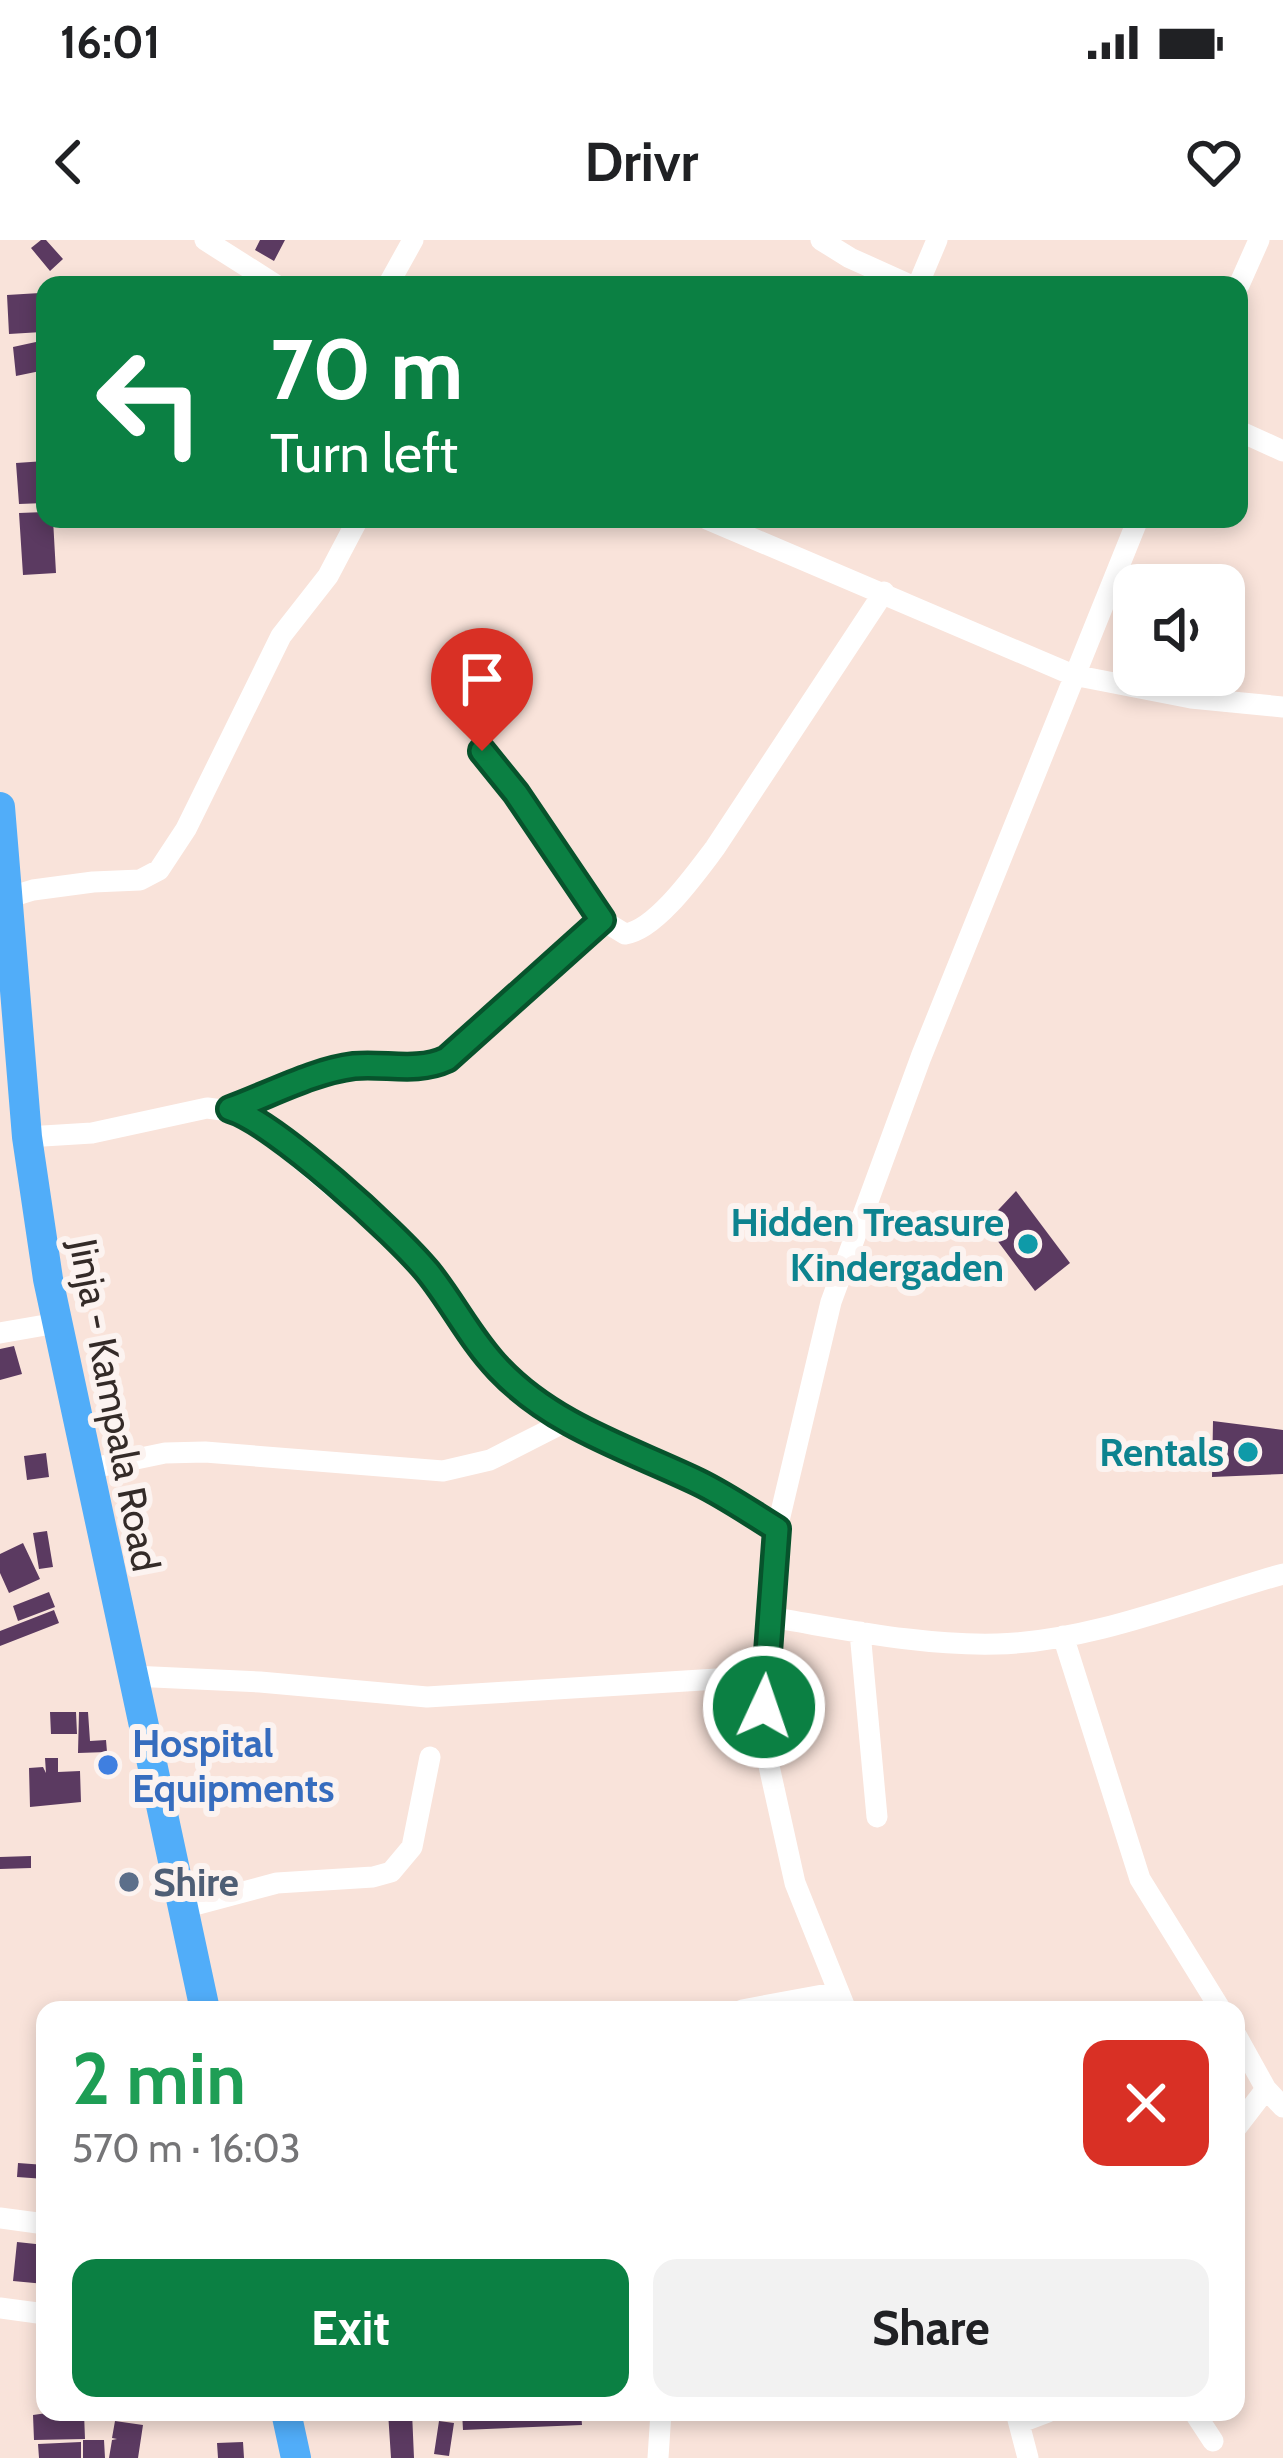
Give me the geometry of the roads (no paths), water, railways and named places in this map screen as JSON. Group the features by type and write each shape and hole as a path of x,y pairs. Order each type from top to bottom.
{"highway":[{"name":"Jinja - Kampala Road","path":"0,807 8,898 6,952 27,1137 57,1323 203,2001"},
{"path":"288,2421 296,2458"}],"street":[{"path":"205,240 262,276"},
{"path":"393,276 413,240"},
{"path":"821,240 893,276"},
{"path":"919,276 937,240"},
{"path":"1243,276 1259,240"},
{"path":"1248,434 1283,452"},
{"path":"8,898 73,884 140,880 159,869 186,829 281,636 328,577 353,528"},
{"path":"729,528 1073,675 1191,698 1283,707"},
{"path":"843,2001 795,1883 763,1738 777,1529 831,1302 921,1057 1134,528"},
{"path":"482,751 602,920 625,934 642,930 692,878 884,592"},
{"path":"27,1137 92,1133 180,1112 230,1109 334,1070 417,1067 447,1059 602,920"},
{"path":"230,1109 264,1125 404,1246 428,1271 498,1368 567,1421 700,1483 777,1529"},
{"path":"0,1333 57,1323"},
{"path":"88,1469 165,1454 205,1452 443,1471 490,1460 567,1421"},
{"path":"769,1617 860,1632 1001,1644 1063,1636 1283,1574"},
{"path":"860,1632 877,1817"},
{"path":"1063,1636 1140,1879 1215,2001"},
{"path":"132,1676 427,1697 766,1676"},
{"path":"183,1908 277,1883 391,1872 412,1847 430,1757"},
{"path":"1245,2049 1277,2098 1245,2121"},
{"path":"0,2218 36,2223"},
{"path":"0,2308 36,2313"},
{"path":"658,2458 660,2421"},
{"path":"1018,2421 1028,2458"},
{"path":"1200,2421 1213,2441"}],"place":[{"name":"Hidden Treasure Kindergaden","path":"1028,1244"},
{"name":"Rentals","path":"1248,1452"},
{"name":"Hospital Equipments","path":"108,1765"},
{"name":"Shire","path":"129,1882"}]}
